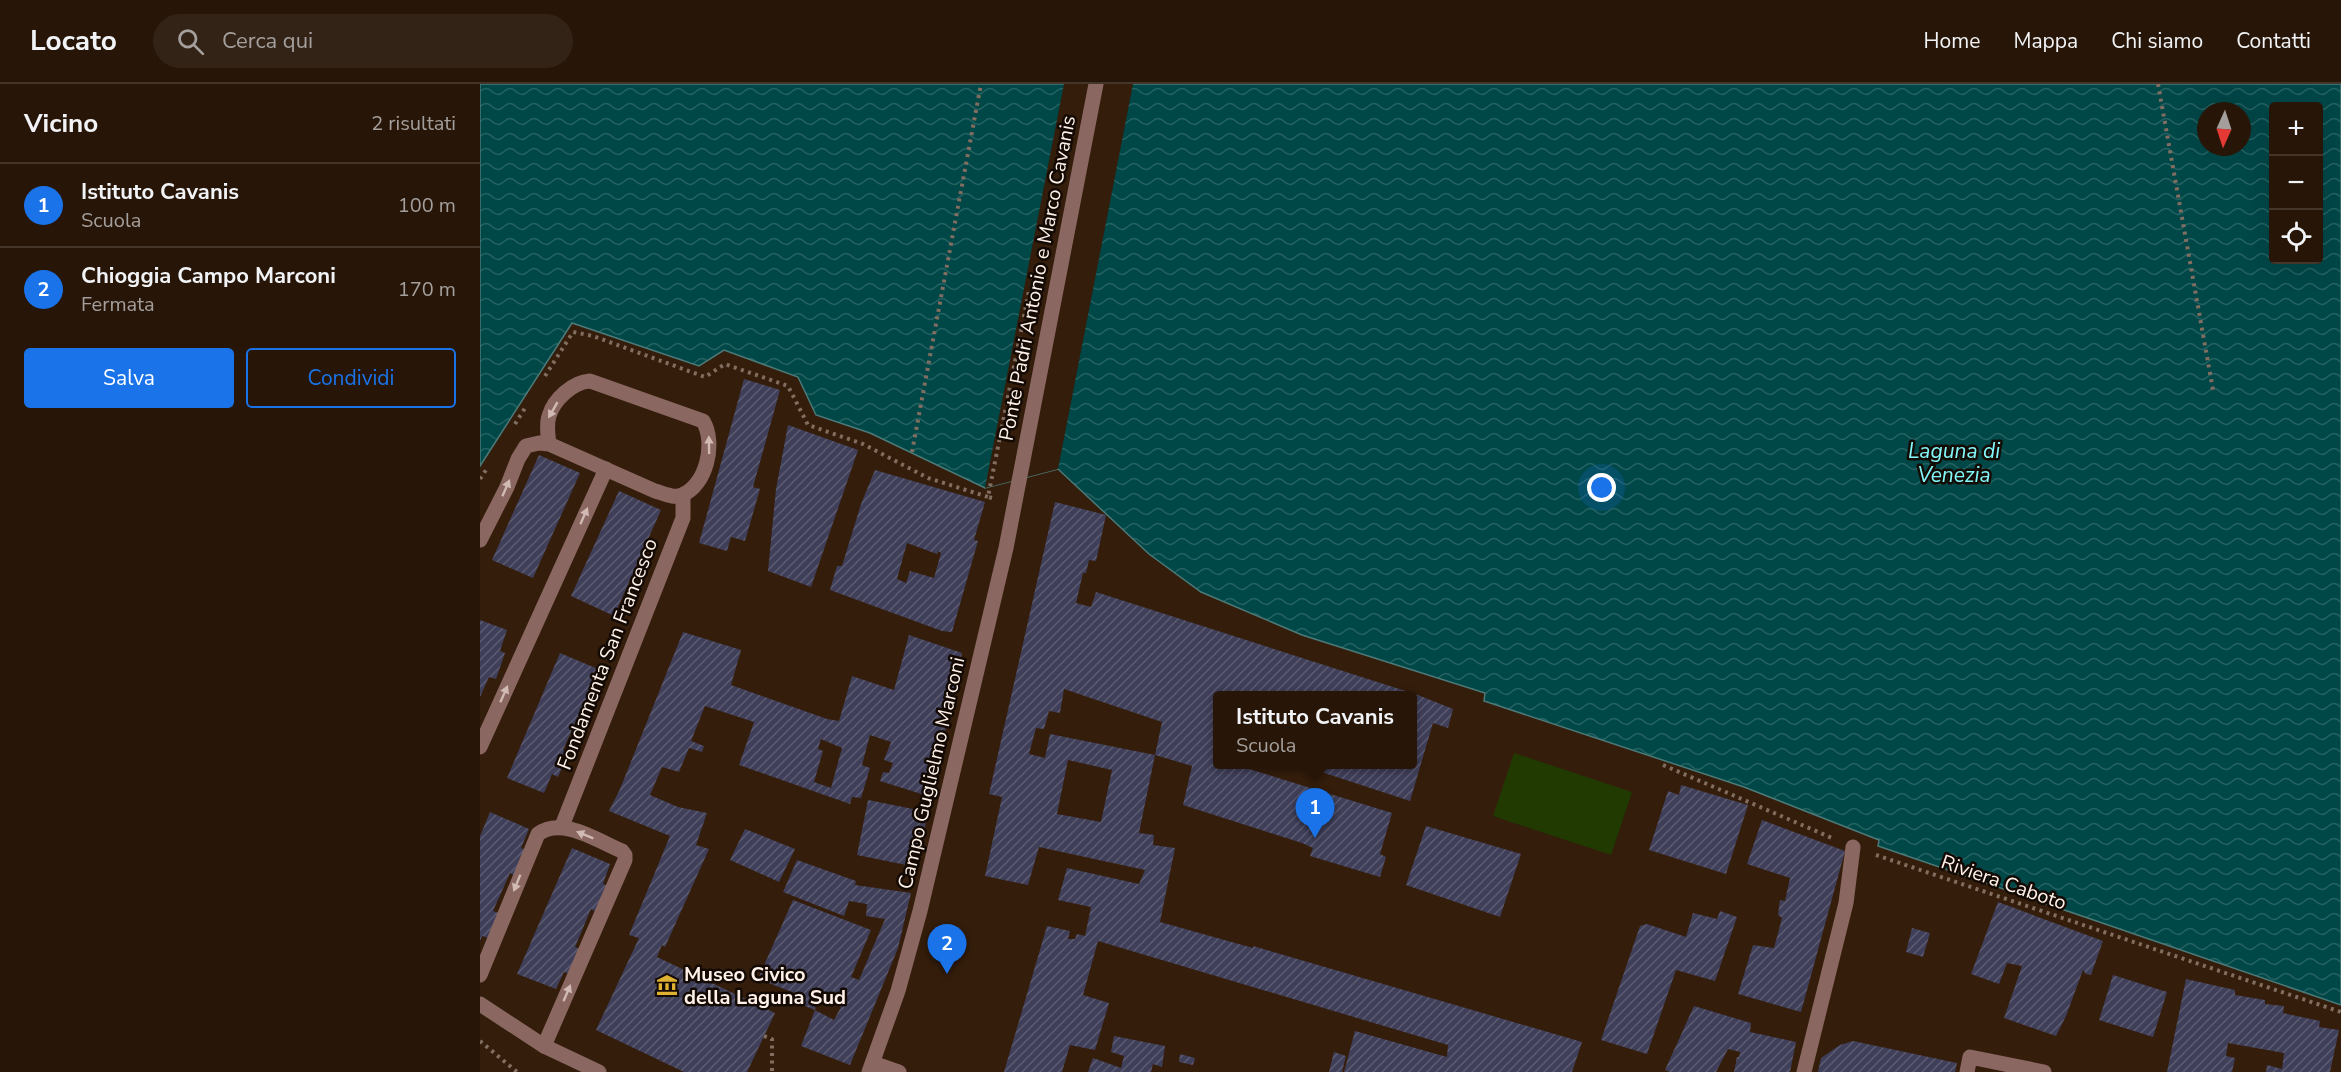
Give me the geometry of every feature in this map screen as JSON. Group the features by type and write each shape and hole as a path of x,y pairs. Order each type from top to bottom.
{"street":[{"name":"Ponte Padri Antonio e Marco Cavanis","path":"1019,479 1096,84"},
{"path":"480,540 526,446 539,442 549,444 655,491 673,496 683,495 697,482 710,454 708,429 703,421 601,384 581,382 571,387 552,408 547,426 549,444"},
{"path":"480,747 606,469"},
{"name":"Campo Guglielmo Marconi","path":"871,1067 898,991 921,911 1006,548 1019,479"},
{"name":"Fondamenta San Francesco","path":"562,826 682,518 683,495"},
{"path":"480,975 537,834 544,829 562,826 622,851 625,855 544,1046"},
{"path":"1804,1072 1846,903 1853,847"},
{"path":"480,1004 544,1046 599,1072"},
{"path":"1967,1072 1970,1057 2044,1072"},
{"path":"871,1067 899,1072"}],"path":[{"path":"912,452 981,84"},
{"path":"2158,84 2213,390"},
{"path":"541,383 573,332 593,336 705,377 725,363 788,386 808,425 863,444 928,478 988,497"},
{"path":"526,446 509,434 528,403"},
{"name":"Riviera Caboto","path":"1663,765 1853,847 2341,1012"},
{"path":"764,1036 772,1039 772,1072"},
{"path":"480,1041 517,1072"}],"green space":[{"path":"1514,753 1632,792 1611,855 1493,816"}],"water":[{"name":"Laguna di Venezia","path":"480,84 2341,84 2341,1005 1878,846 1879,840 1744,787 1484,701 1485,693 1302,635 1201,592 1149,554 1058,469 985,488 870,433 816,415 798,377 724,350 699,366 572,323 480,466"}],"pier":[{"path":"1064,84 1133,84 1058,469 985,488"}],"building":[{"path":"744,379 780,390 753,487 760,489 745,541 731,537 727,551 699,543"},
{"path":"788,425 858,450 811,587 768,571 776,489"},
{"path":"539,455 580,473 533,578 492,560"},
{"path":"875,470 985,502 974,540 978,541 952,632 942,631 830,590 837,566 842,566 861,504","holes":["907,543 937,554 938,551 941,553 934,578 910,571 906,583 897,579"]},
{"path":"619,491 661,510 614,616 571,596"},
{"path":"1055,502 1106,515 1096,561 1089,560 1086,573 1083,573 1076,603 1091,607 1096,592 1405,691 1213,691 1213,769 1249,769 1392,813 1380,854 1386,857 1380,877 1310,856 1313,848 1302,843 1183,805 1192,766 1155,755 1139,833 1154,835 1153,845 1175,848 1160,922 1253,948 1253,946 1582,1042 1572,1072 1344,1072 1355,1031 1447,1057 1448,1045 1098,941 1083,995 1109,1003 1095,1050 1070,1045 1062,1072 1004,1072 1047,926 1070,931 1068,939 1075,939 1077,934 1085,936 1091,907 1058,900 1067,868 1139,884 1145,870 1039,847 1028,885 985,876 1002,797 989,794","holes":["1064,689 1162,722 1155,755 1050,734 1045,758 1029,754 1036,728 1044,729 1049,711 1060,713","1068,760 1112,770 1101,822 1057,814"]},
{"path":"480,620 507,630 500,651 505,653 496,679 489,677 480,697"},
{"path":"683,632 741,650 731,685 827,719 839,721 852,676 894,690 909,635 962,653 931,797 880,781 883,772 889,773 893,763 884,760 891,742 870,735 862,765 870,768 861,798 852,797 850,804 739,765 754,722 705,706 691,741 704,746 702,752 689,748 679,772 662,767 650,795 678,807 707,813 696,845 709,849 665,947 662,945 657,957 775,1013 747,1072 684,1072 596,1030 639,938 629,935 670,836 609,811","holes":["821,739 842,748 831,788 814,782 823,751 818,749"]},
{"path":"560,653 598,669 590,688 596,690 586,715 580,712 563,750 569,752 558,777 552,774 544,793 507,778"},
{"path":"1417,695 1453,709 1448,728 1433,723 1410,801 1312,769 1417,769"},
{"path":"1681,785 1748,805 1726,874 1649,850 1668,791 1679,795"},
{"path":"868,800 928,812 916,867 857,855"},
{"path":"490,812 529,829 521,848 526,850 515,876 510,873 493,911 499,913 488,938 482,936 480,941 480,836"},
{"path":"1762,820 1845,851 1801,1012 1738,994 1753,945 1774,948 1782,918 1778,915 1780,900 1785,901 1790,878 1747,864"},
{"path":"1426,826 1521,854 1500,917 1406,885"},
{"path":"745,829 795,849 779,882 730,860"},
{"path":"572,848 610,864 603,884 608,886 597,912 591,909 575,947 580,949 570,974 564,972 556,989 517,974"},
{"path":"797,860 856,881 855,885 911,893 898,948 850,1065 801,1046 815,1010 797,1003 800,995 758,979 793,900 871,930 851,977 859,980 885,919 866,916 867,904 849,901 844,916 783,892","holes":["819,995 841,1007 834,1020 815,1010"]},
{"path":"1998,902 2103,941 2091,975 2086,974 2083,970 2056,1036 2004,1018 2022,966 2007,963 1999,984 1971,974"},
{"path":"1720,911 1737,917 1715,981 1676,970 1647,1054 1601,1040 1640,926 1647,924 1686,937 1693,913 1717,919"},
{"path":"1912,928 1930,933 1923,957 1906,952"},
{"path":"2113,975 2167,992 2153,1037 2099,1020"},
{"path":"2186,979 2235,990 2235,995 2265,1000 2265,1004 2284,1006 2283,1013 2320,1021 2319,1027 2339,1030 2330,1072 2266,1072 2267,1065 2282,1069 2284,1053 2228,1043 2226,1056 2235,1058 2232,1072 2167,1072"},
{"path":"1694,1006 1751,1023 1750,1032 1796,1042 1790,1072 1734,1072 1740,1052 1728,1049 1716,1072 1670,1072 1665,1070"},
{"path":"1114,1036 1165,1046 1162,1067 1153,1064 1151,1072 1088,1072 1093,1058 1121,1068 1124,1056 1111,1052"},
{"path":"1853,1041 1957,1063 1955,1072 1818,1072 1821,1058 1840,1045"},
{"path":"1334,1052 1346,1056 1342,1072 1329,1072"},
{"path":"1180,1054 1195,1058 1193,1065 1179,1062"}],"place":[{"name":"Istituto Cavanis","path":"1315,838"},
{"name":"Chioggia Campo Marconi","path":"947,974"},
{"name":"Museo Civico della Laguna Sud","path":"667,985"}]}
